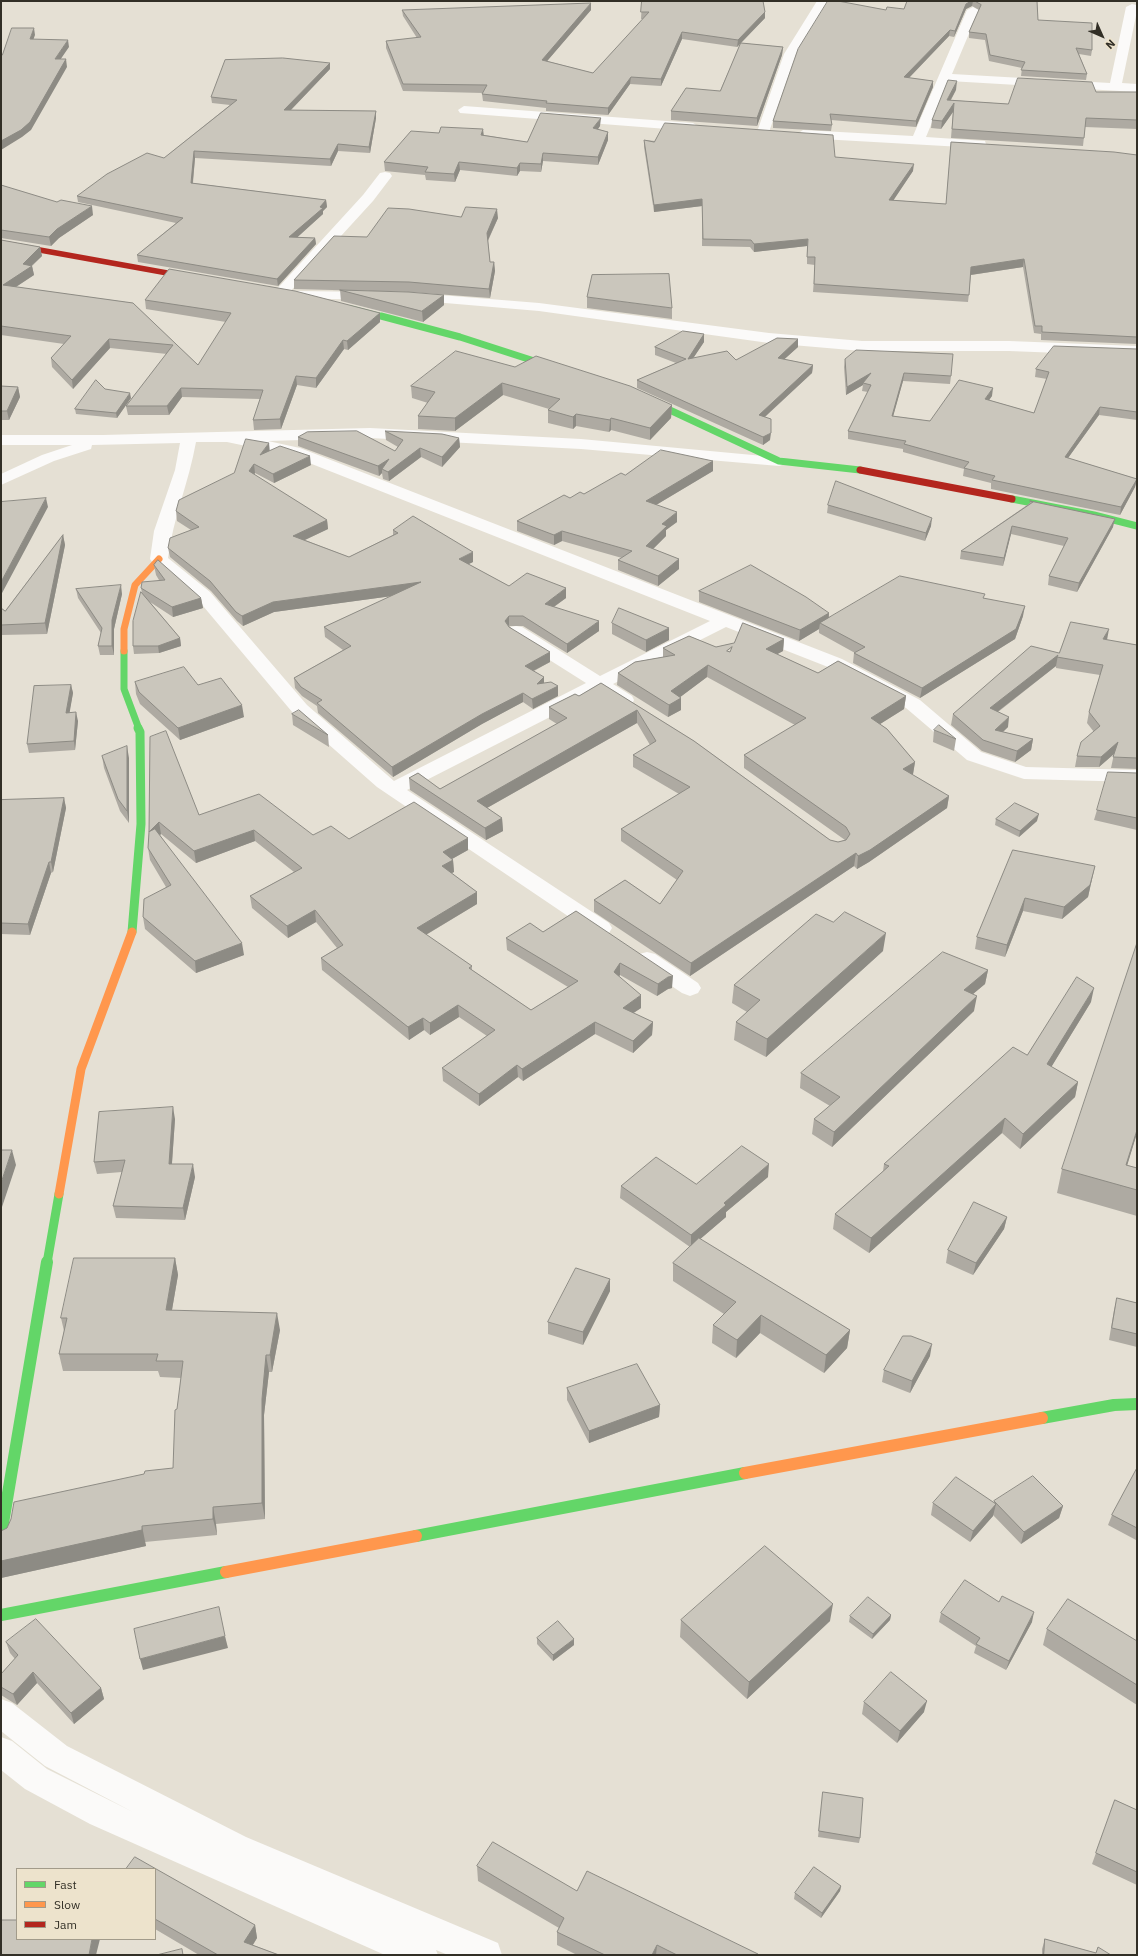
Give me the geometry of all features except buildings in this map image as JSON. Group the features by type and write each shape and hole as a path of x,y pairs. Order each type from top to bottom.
{"street":[{"path":"763,132 790,54 823,1"},
{"path":"1115,86 1132,7"},
{"path":"918,140 973,10"},
{"path":"945,77 1137,88"},
{"path":"464,110 708,128"},
{"path":"747,131 778,133"},
{"path":"794,133 996,145"},
{"path":"278,292 368,198 385,176"},
{"path":"1,243 207,280"},
{"path":"278,292 298,295 460,336 570,372"},
{"path":"298,295 385,296"},
{"path":"401,297 539,307 769,338 862,346 1009,346 1137,351"},
{"path":"636,394 779,461"},
{"path":"1,440 103,440 370,433 581,444 779,461 860,470 1094,515 1137,526"},
{"path":"224,436 294,451 835,663 913,704 974,756 1024,773 1137,776"},
{"path":"1,1535 82,1069 132,935 141,824 140,732 124,689 124,629 135,585 159,559 163,530 183,470 189,438"},
{"path":"1,480 48,458 103,440"},
{"path":"159,559 204,596 300,709 394,789 690,988"},
{"path":"394,789 725,620"},
{"path":"516,631 641,710"},
{"path":"1,1616 675,1486 1114,1405 1137,1404"},
{"path":"1,1713 56,1756 235,1848 486,1955"},
{"path":"1,1751 36,1779 101,1813 422,1955"}],"traffic: fast":[{"path":"350,308 460,337 559,369"},
{"path":"644,398 779,461 860,470"},
{"path":"1012,499 1094,515 1137,526"},
{"path":"124,651 124,689 140,732 141,824 132,932"},
{"path":"1,1535 59,1194"},
{"path":"1042,1418 1114,1405 1137,1404"},
{"path":"416,1536 745,1473"},
{"path":"1,1615 226,1572"}],"traffic: slow":[{"path":"124,651 124,629 135,585 159,559"},
{"path":"59,1194 81,1069 132,932"},
{"path":"745,1473 1042,1418"},
{"path":"226,1572 416,1536"}],"traffic: jam":[{"path":"1,243 195,278"},
{"path":"860,470 1012,499"}]}
